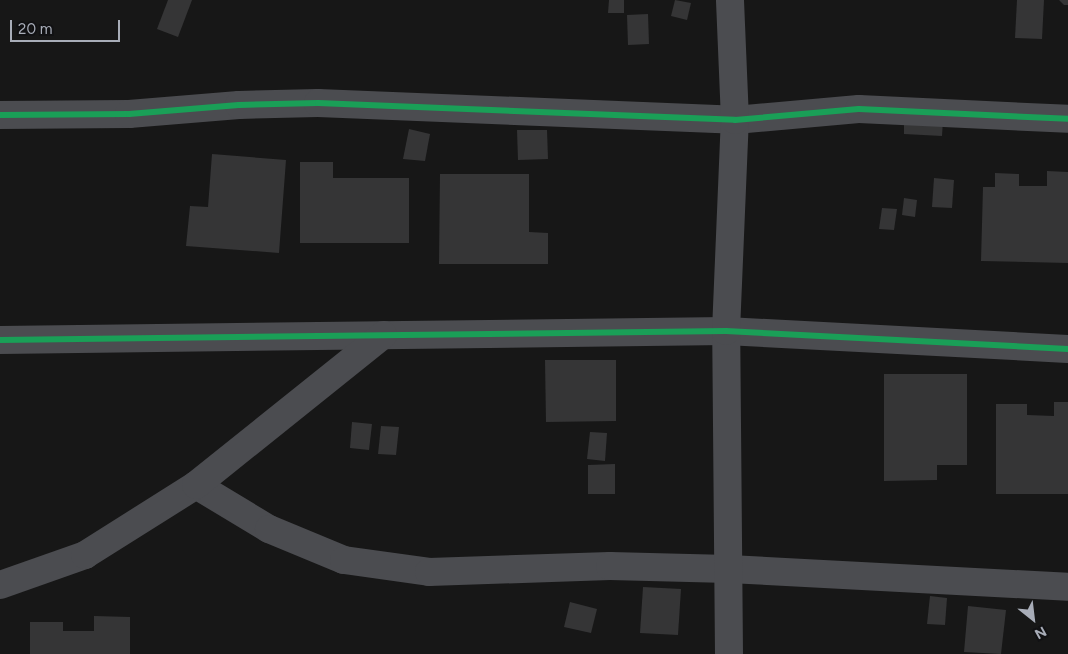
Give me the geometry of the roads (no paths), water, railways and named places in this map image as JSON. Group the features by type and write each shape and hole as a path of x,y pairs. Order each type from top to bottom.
{"street":[{"path":"729,654 726,331 735,120 730,0"},
{"path":"0,115 130,114 240,105 318,103 735,120 859,109 1068,118"},
{"path":"0,340 726,331 1068,349"},
{"path":"0,585 84,555 196,485 383,335"},
{"path":"196,485 269,528 344,560 429,572 610,566 728,569 1068,587"}]}
